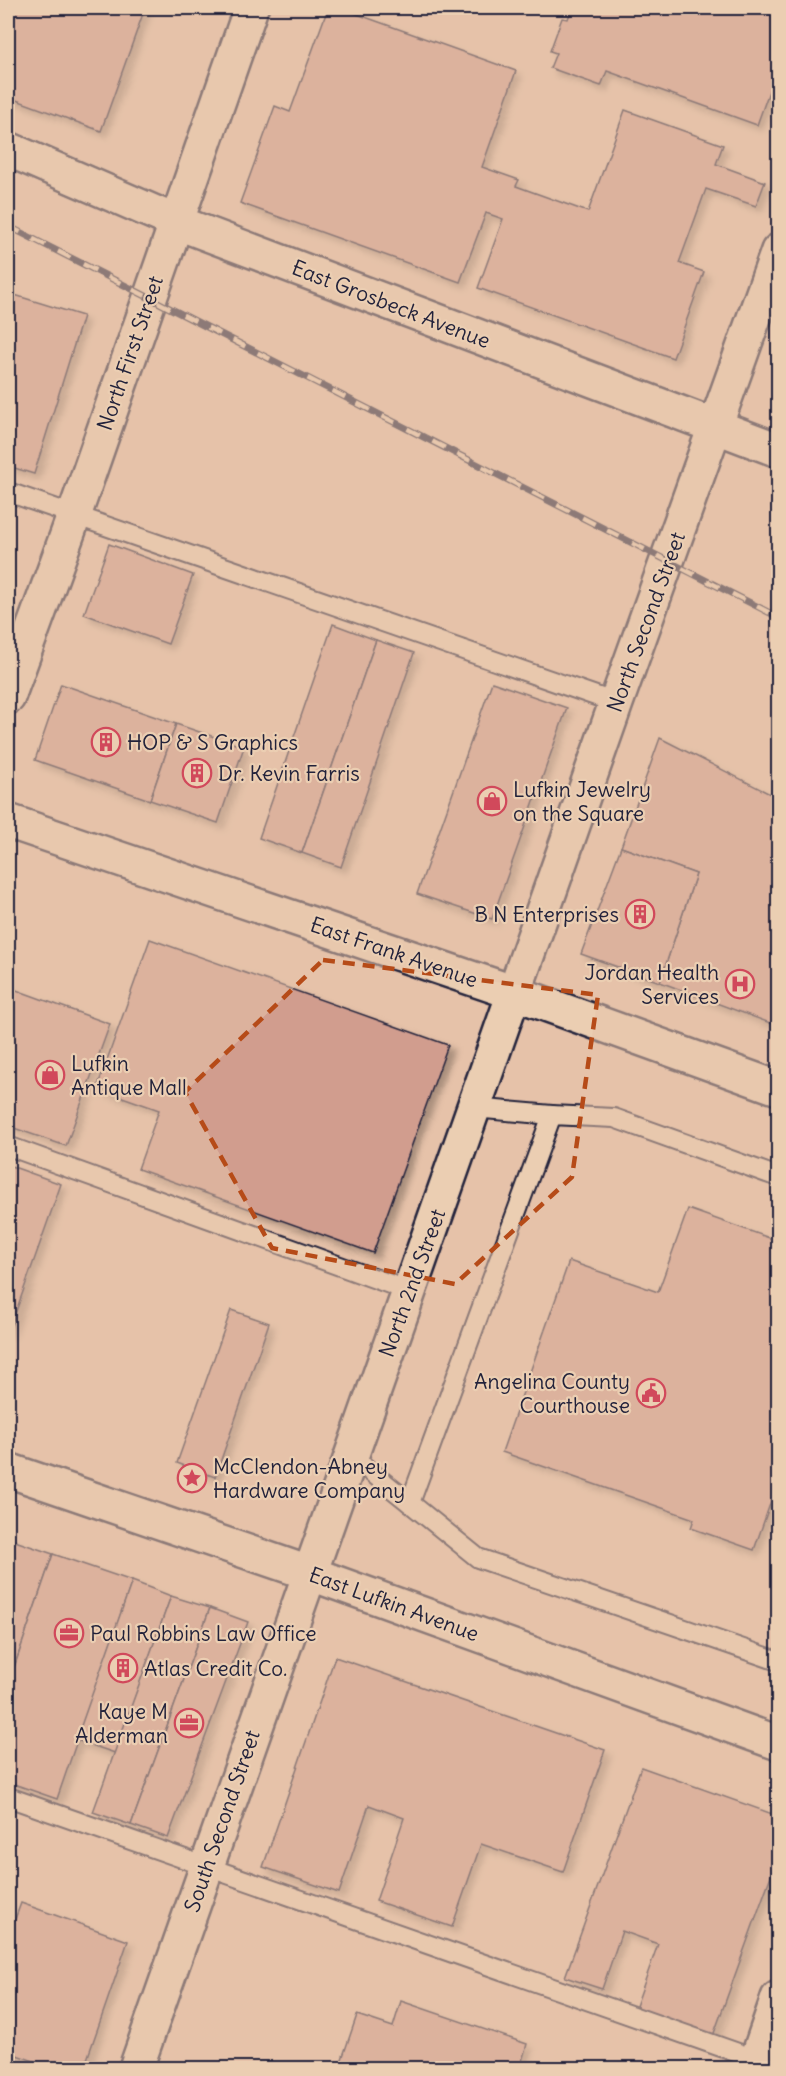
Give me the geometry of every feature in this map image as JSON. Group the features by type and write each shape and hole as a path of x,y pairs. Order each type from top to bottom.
{"street":[{"name":"North First Street","path":"8,697 74,516 251,8"},
{"name":"East Grosbeck Avenue","path":"8,149 54,172 176,222 778,450"},
{"name":"North Second Street","path":"515,993 778,251"},
{"name":"East Frank Avenue","path":"8,821 515,993 778,1088"},
{"name":"North 2nd Street","path":"309,1573 515,993"},
{"name":"East Lufkin Avenue","path":"8,1470 309,1573 778,1743"},
{"name":"South Second Street","path":"136,2068 309,1573"},
{"path":"763,2065 778,1998"}],"lane":[{"path":"8,492 616,703"},
{"path":"474,1108 614,1118 778,1177"},
{"path":"410,1503 552,1115"},
{"path":"8,1146 409,1291"},
{"path":"351,1456 477,1558 778,1661"},
{"path":"8,1797 763,2065"}],"highlighted area":[{"path":"323,960 598,995 572,1177 455,1284 272,1248 185,1092"}],"building":[{"path":"8,8 145,8 101,131 8,97"},
{"path":"328,8 340,8 516,71 482,167 519,180 516,186 588,212 625,110 723,145 716,164 765,182 756,206 706,189 679,263 704,272 673,358 478,288 503,219 486,213 460,282 240,203 275,106 290,112"},
{"path":"572,8 778,8 778,66 757,125 607,71 601,86 550,68 556,53 550,51 562,18 568,19"},
{"path":"8,293 83,316 34,474 8,466"},
{"path":"109,544 193,575 168,644 84,614"},
{"path":"333,624 376,640 302,853 259,838"},
{"path":"376,640 414,653 341,867 302,853"},
{"name":"Lufkin Jewelry on the Square","path":"492,682 567,708 492,919 417,894"},
{"name":"HOP & S Graphics","path":"61,684 176,724 150,800 35,760"},
{"name":"Dr. Kevin Farris","path":"176,724 244,747 218,823 150,800"},
{"path":"660,738 778,798 778,1026 660,982 696,874 621,847"},
{"name":"B N Enterprises","path":"621,847 696,874 660,982 581,954"},
{"path":"150,939 448,1045 373,1253 138,1169 159,1110 97,1088"},
{"name":"Lufkin Antique Mall","path":"8,987 110,1024 66,1146 8,1126"},
{"path":"8,1165 61,1184 8,1334"},
{"name":"Angelina County Courthouse","path":"688,1209 778,1241 778,1319 774,1332 778,1334 778,1481 754,1550 691,1528 694,1519 502,1452 569,1261 658,1292"},
{"path":"231,1310 269,1323 215,1477 177,1463"},
{"path":"8,1538 15,1541 8,1562"},
{"path":"15,1541 53,1554 8,1685 8,1562"},
{"name":"Paul Robbins Law Office","path":"53,1554 132,1581 57,1799 8,1782 8,1685"},
{"name":"Atlas Credit Co.","path":"132,1581 171,1596 115,1753 76,1740"},
{"path":"171,1596 210,1608 131,1825 93,1812"},
{"name":"Kaye M Alderman","path":"210,1608 248,1622 168,1838 131,1825"},
{"path":"335,1657 605,1750 563,1872 481,1844 452,1927 376,1901 404,1818 369,1805 339,1893 263,1867"},
{"path":"641,1767 778,1816 778,1856 713,2036 635,2009 658,1944 622,1931 602,1989 565,1977"},
{"path":"21,1903 128,1941 84,2068 54,2068 8,2052 8,1938"},
{"path":"401,2001 527,2044 520,2068 339,2068 357,2015 393,2027"}],"railway":[{"path":"8,226 778,617"}],"place":[{"name":"HOP & S Graphics","path":"106,742"},
{"name":"Dr. Kevin Farris","path":"197,773"},
{"name":"Lufkin Jewelry on the Square","path":"492,801"},
{"name":"B N Enterprises","path":"640,914"},
{"name":"Jordan Health Services","path":"740,984"},
{"name":"Lufkin Antique Mall","path":"50,1075"},
{"name":"Angelina County Courthouse","path":"651,1393"},
{"name":"McClendon-Abney Hardware Company","path":"192,1478"},
{"name":"Paul Robbins Law Office","path":"69,1633"},
{"name":"Atlas Credit Co.","path":"123,1668"},
{"name":"Kaye M Alderman","path":"189,1723"}]}
